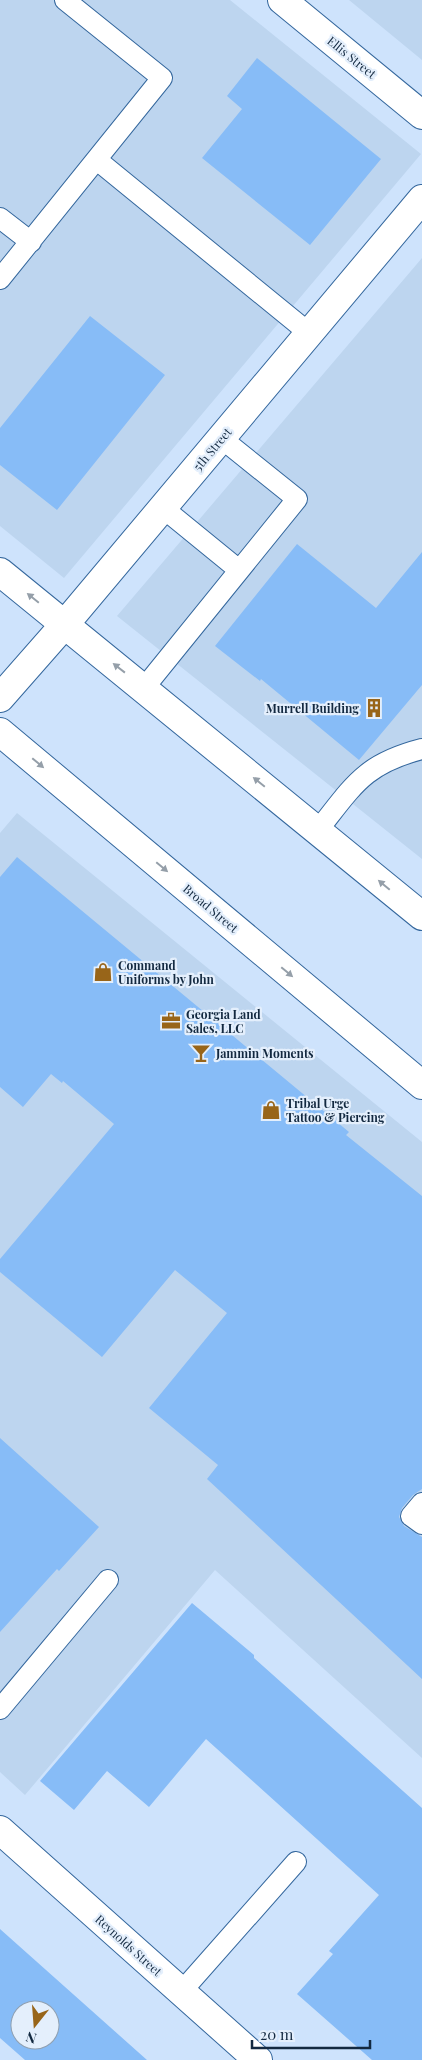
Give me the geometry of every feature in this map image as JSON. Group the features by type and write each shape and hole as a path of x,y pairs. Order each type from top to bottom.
{"main road":[{"name":"Ellis Street","path":"282,0 422,115"},
{"name":"5th Street","path":"0,698 65,624 422,199"},
{"path":"0,572 422,916"},
{"name":"Broad Street","path":"0,732 422,1085"},
{"name":"Reynolds Street","path":"0,1830 258,2060"}],"lane":[{"path":"0,279 162,78 65,0"},
{"path":"97,160 309,333"},
{"path":"0,218 31,242"},
{"path":"144,688 297,500 221,438"},
{"path":"163,508 239,570"},
{"path":"318,830 357,781 378,765 399,755 422,749"},
{"path":"422,1503 412,1516 422,1524"},
{"path":"0,1709 108,1580"},
{"path":"182,1991 296,1862"}],"shaded area":[{"path":"0,0 230,0 421,154 64,578 0,526"},
{"path":"349,0 422,0 422,60"},
{"path":"422,258 422,859 117,616"},
{"path":"17,813 422,1142 422,1758 215,1570 25,1795 0,1772 0,833"}],"building":[{"path":"257,58 381,159 310,245 202,158 242,109 227,96"},
{"path":"90,316 165,375 57,510 0,465 0,428"},
{"path":"297,544 376,608 422,552 422,685 359,760 261,679 260,681 215,646"},
{"path":"17,857 349,1132 346,1135 422,1196 422,1489 413,1495 402,1508 399,1517 404,1526 422,1537 422,1679 207,1479 218,1465 149,1408 227,1313 175,1270 102,1357 0,1272 0,1259 114,1124 63,1081 62,1083 51,1074 23,1107 0,1087 0,877"},
{"path":"0,1438 99,1527 59,1571 57,1569 0,1632"},
{"path":"192,1603 254,1655 254,1658 422,1808 422,2060 372,2060 297,1994 333,1954 329,1951 379,1895 206,1739 149,1807 107,1771 74,1810 40,1781"},
{"path":"0,1929 147,2060 25,2060 14,2050 60,2050 60,2000 10,2000 10,2047 0,2038"}],"place":[{"name":"Murrell Building","path":"374,708"},
{"name":"Command Uniforms by John","path":"103,972"},
{"name":"Georgia Land Sales, LLC","path":"171,1021"},
{"name":"Jammin Moments","path":"201,1053"},
{"name":"Tribal Urge Tattoo & Piercing","path":"271,1110"}]}
